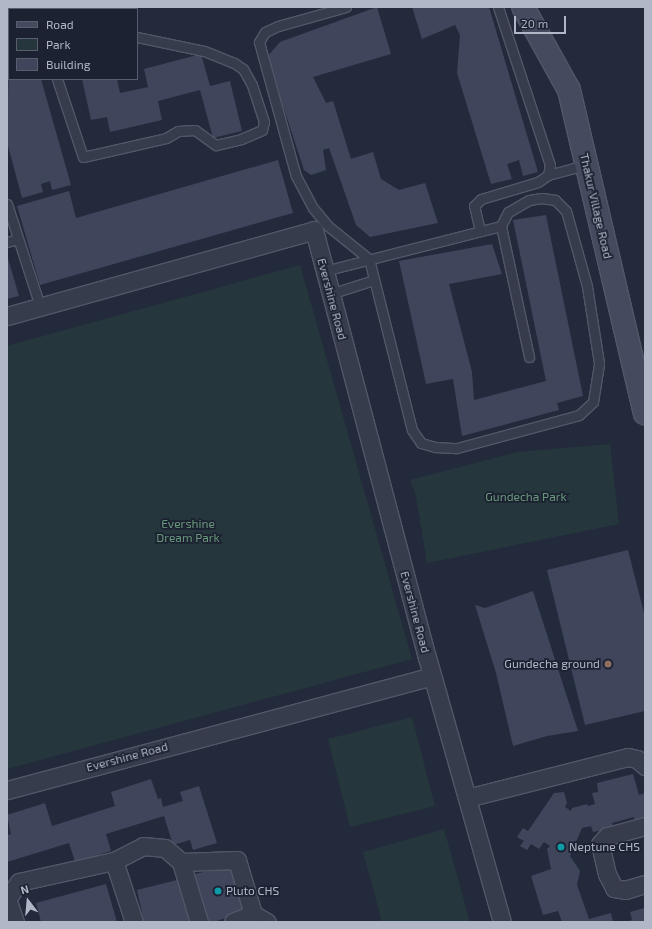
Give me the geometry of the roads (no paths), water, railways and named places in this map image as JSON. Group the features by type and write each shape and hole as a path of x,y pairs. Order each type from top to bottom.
{"street":[{"name":"Thakur Village Road","path":"523,7 569,90 645,413"},
{"name":"Evershine Road","path":"7,316 314,230 432,676 502,922"},
{"name":"Evershine Road","path":"7,790 432,676"},
{"path":"467,798 628,757 637,759 645,766"},
{"path":"645,826 607,836 600,844 607,874 614,888 625,890 645,884"},
{"path":"15,922 7,899 18,882 114,861 143,846 165,848 181,862 199,922"},
{"path":"181,862 237,860 252,914 267,922"},
{"path":"114,861 134,922"},
{"path":"233,922 252,914"}],"lane":[{"path":"346,7 278,26 265,32 259,42 278,118 296,176 313,208 328,226 368,259 412,430 421,443 435,447 457,448 579,415 593,402 599,363 587,286 566,211 555,200 542,198 529,200 508,212 501,226 530,357"},
{"path":"498,7 550,165 548,175"},
{"path":"56,80 83,157 166,138 178,131 195,130 216,144 252,135 262,130 264,122 252,85 243,69 234,63 204,51 138,37"},
{"path":"264,122 278,118"},
{"path":"480,231 474,206 480,199 538,182 548,175 586,165"},
{"path":"7,204 40,306"},
{"path":"324,272 368,259 501,226"},
{"path":"7,242 18,239"},
{"path":"330,294 374,280"}],"place":[{"name":"Gundecha ground","path":"608,664"},
{"name":"Neptune CHS","path":"561,847"},
{"name":"Pluto CHS","path":"218,891"}],"park label":[{"name":"Gundecha Park","path":"526,497"},
{"name":"Evershine Dream Park","path":"188,531"}]}
